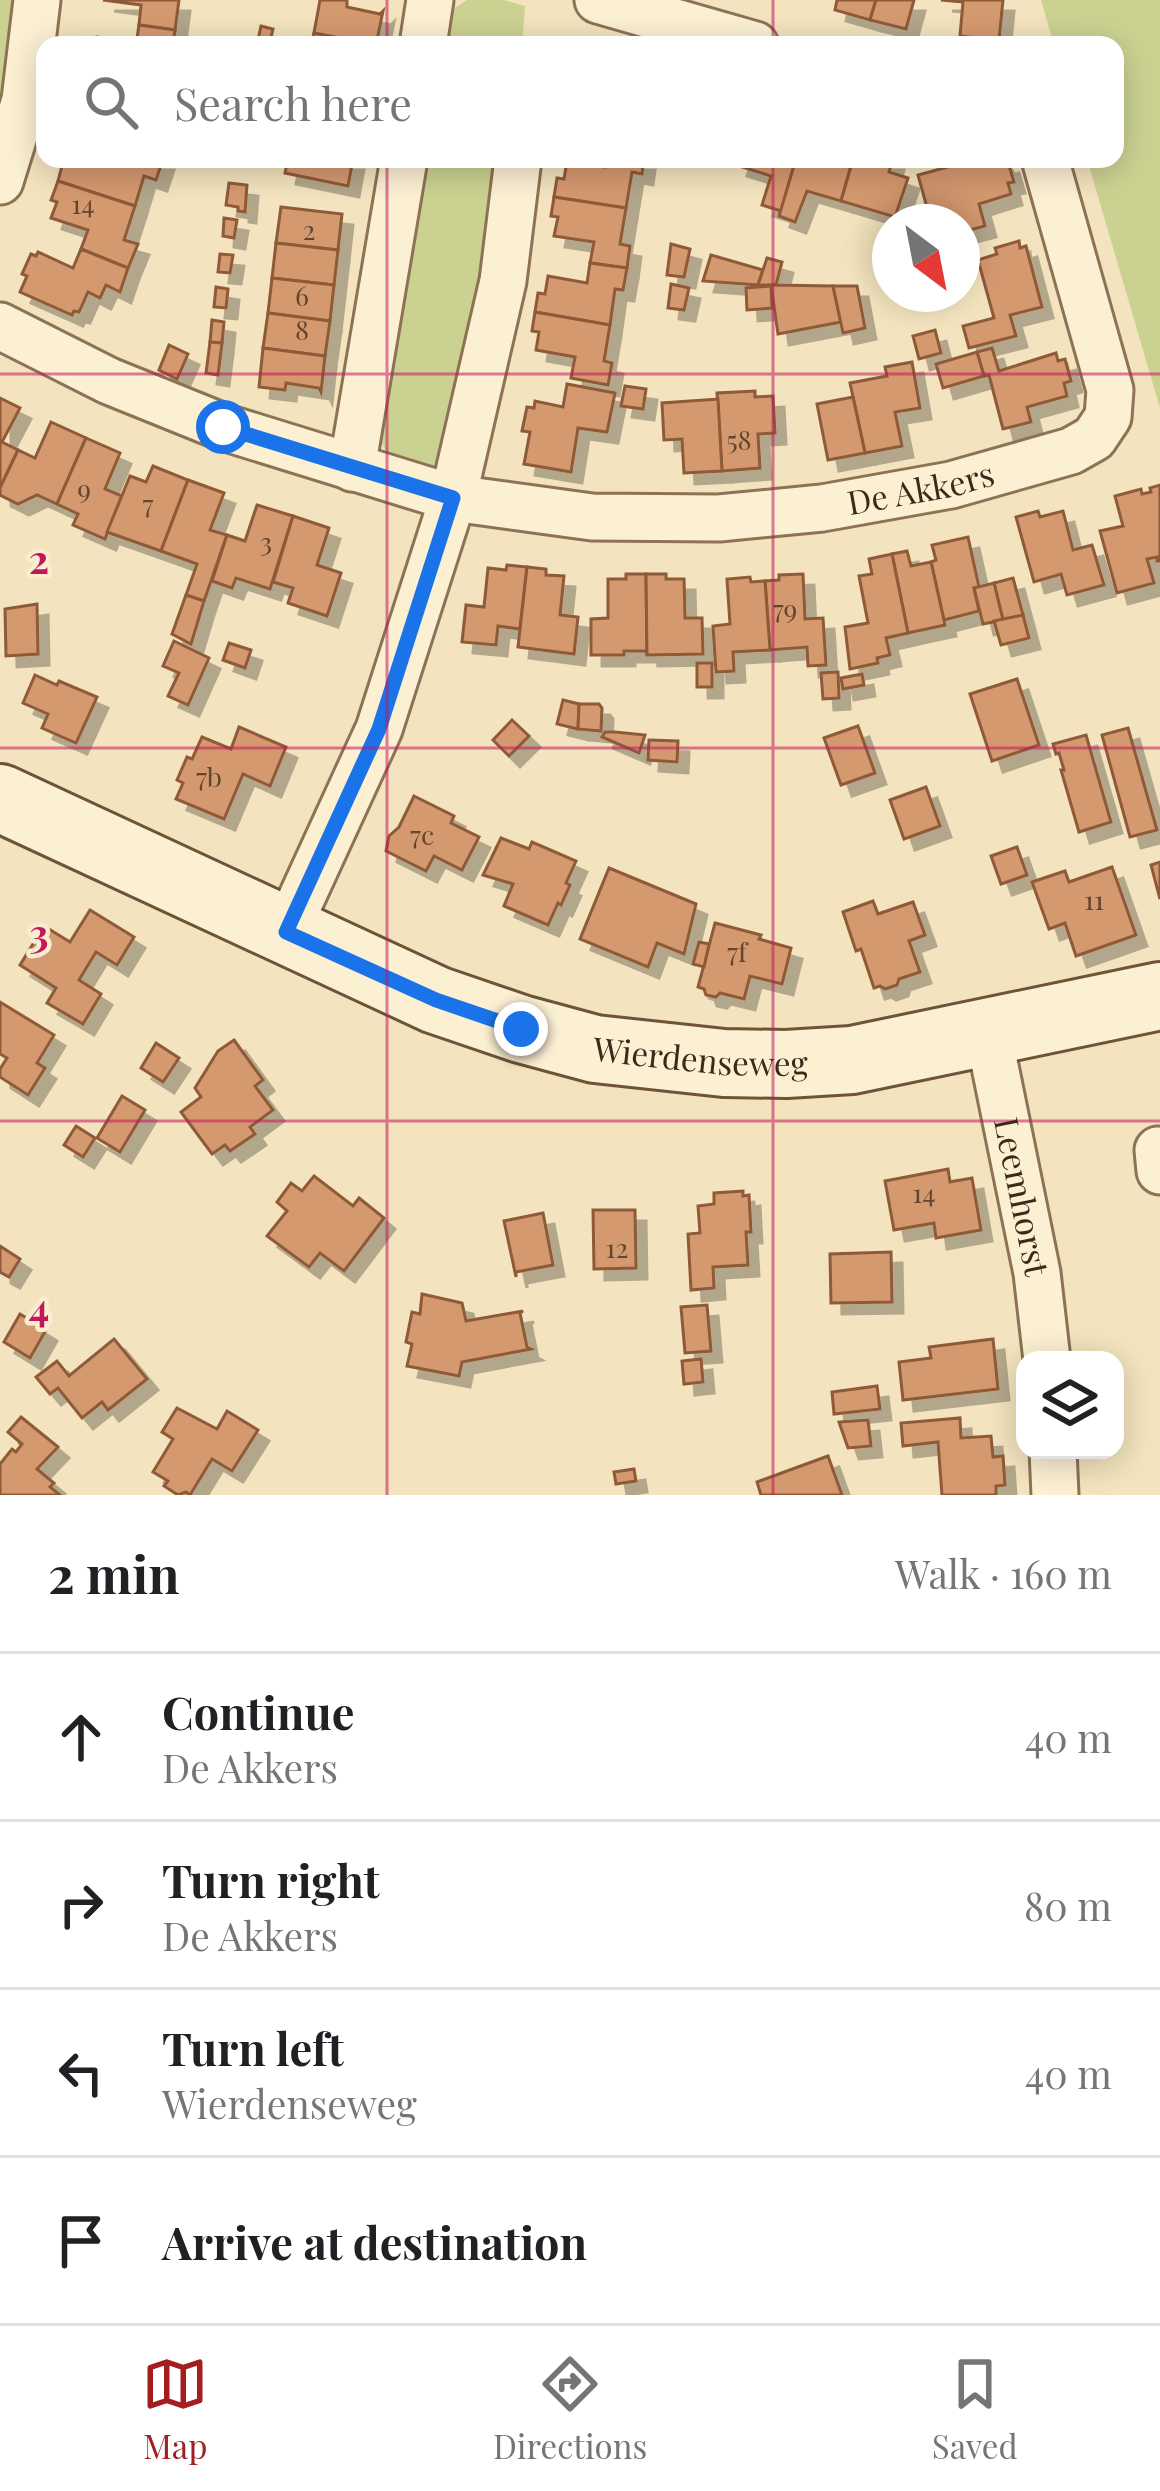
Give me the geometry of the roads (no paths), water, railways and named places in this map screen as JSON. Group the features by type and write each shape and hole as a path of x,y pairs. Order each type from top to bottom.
{"main road":[{"name":"Wierdenseweg","path":"0,798 436,1000 595,1049 724,1063 852,1060 1160,996"}],"street":[{"path":"0,182 26,100 37,0"},
{"path":"424,36 430,0"},
{"path":"598,0 724,36"},
{"path":"352,468 402,168"},
{"path":"286,932 379,729 453,498 503,281 517,168"},
{"name":"De Akkers","path":"0,326 128,389 223,427 453,498 592,517 740,516 822,508 951,485 1070,451 1094,438 1108,417 1110,390 1048,168"},
{"name":"Leemhorst","path":"988,1032 1037,1273 1046,1351"},
{"path":"1053,1459 1055,1495"}]}
